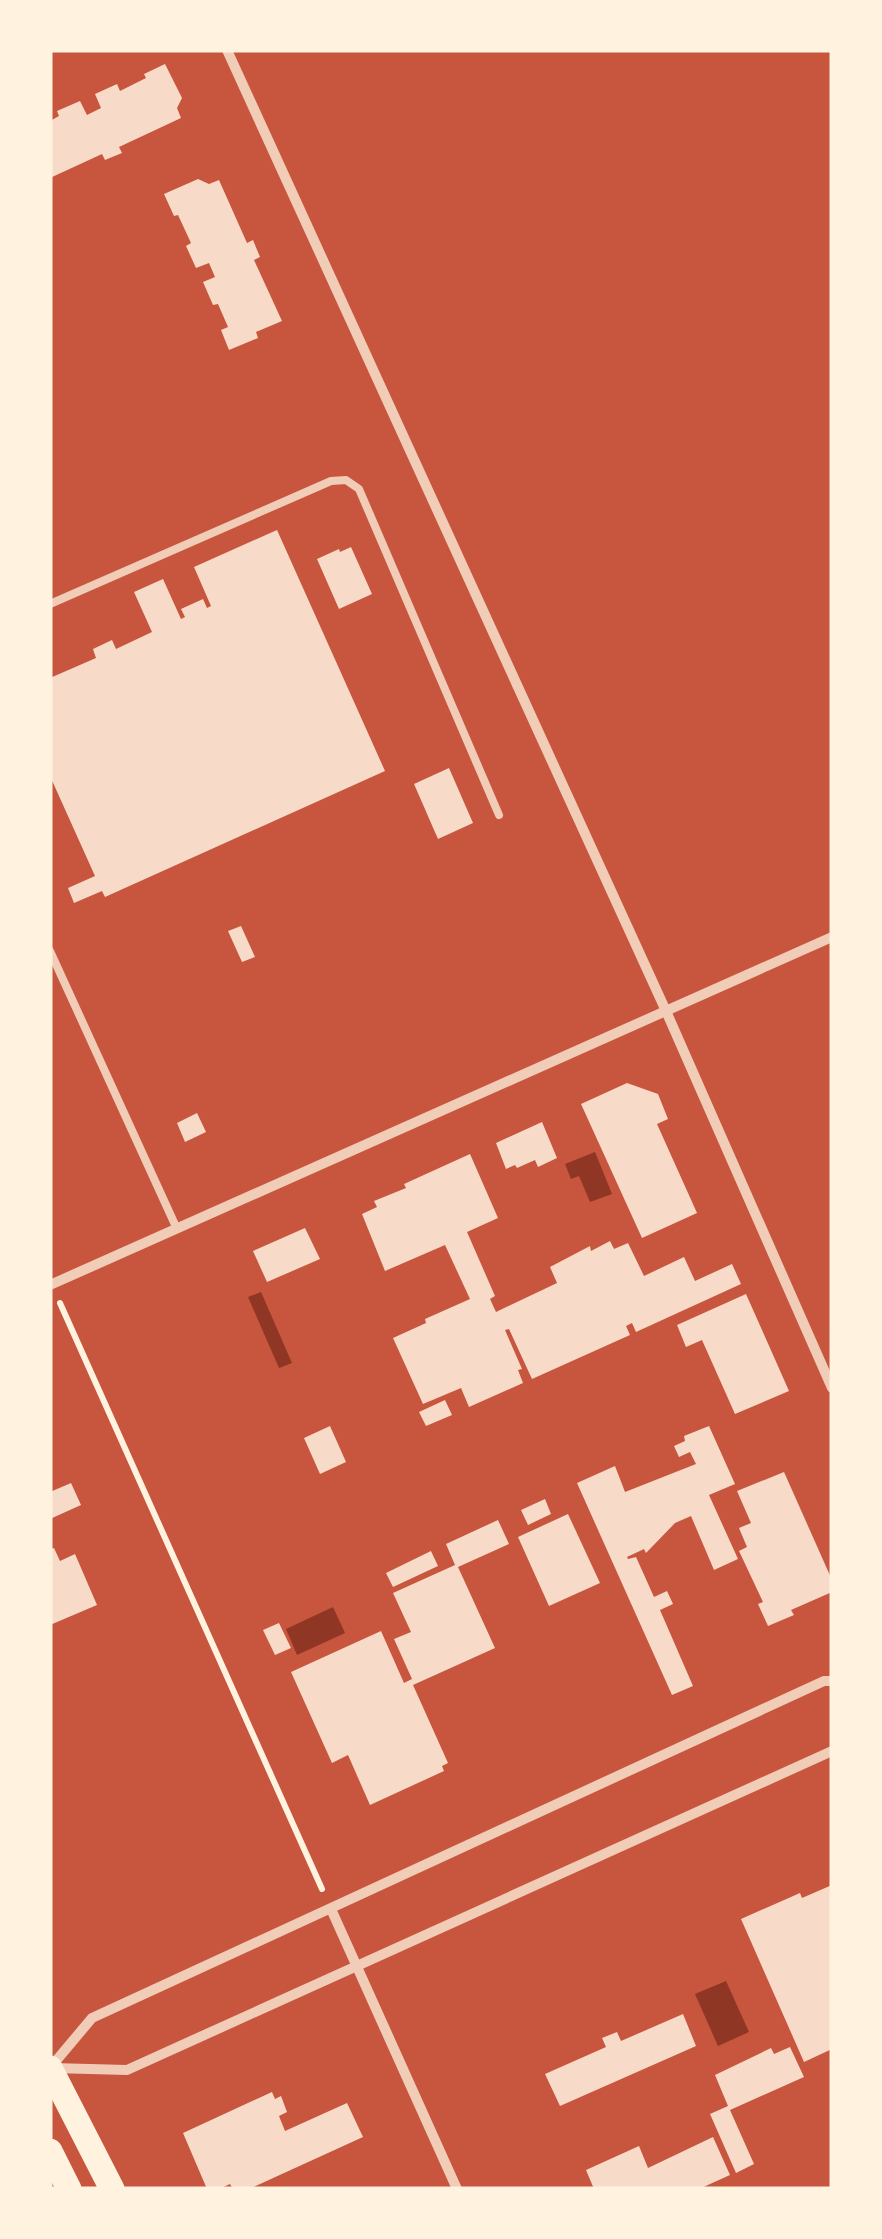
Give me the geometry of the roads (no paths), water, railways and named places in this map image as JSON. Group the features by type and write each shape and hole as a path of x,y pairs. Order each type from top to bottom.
{"main road":[{"path":"50,2068 112,2189"},
{"path":"50,2151 69,2189"}],"street":[{"path":"227,50 666,1011 832,1388"},
{"path":"51,1285 832,937"},
{"path":"50,2068 92,2018 832,1680"},
{"path":"50,2068 127,2070 832,1751"},
{"path":"331,1909 457,2189"}],"lane":[{"path":"50,604 332,481 346,480 359,488 500,815"},
{"path":"50,951 177,1229"}]}
